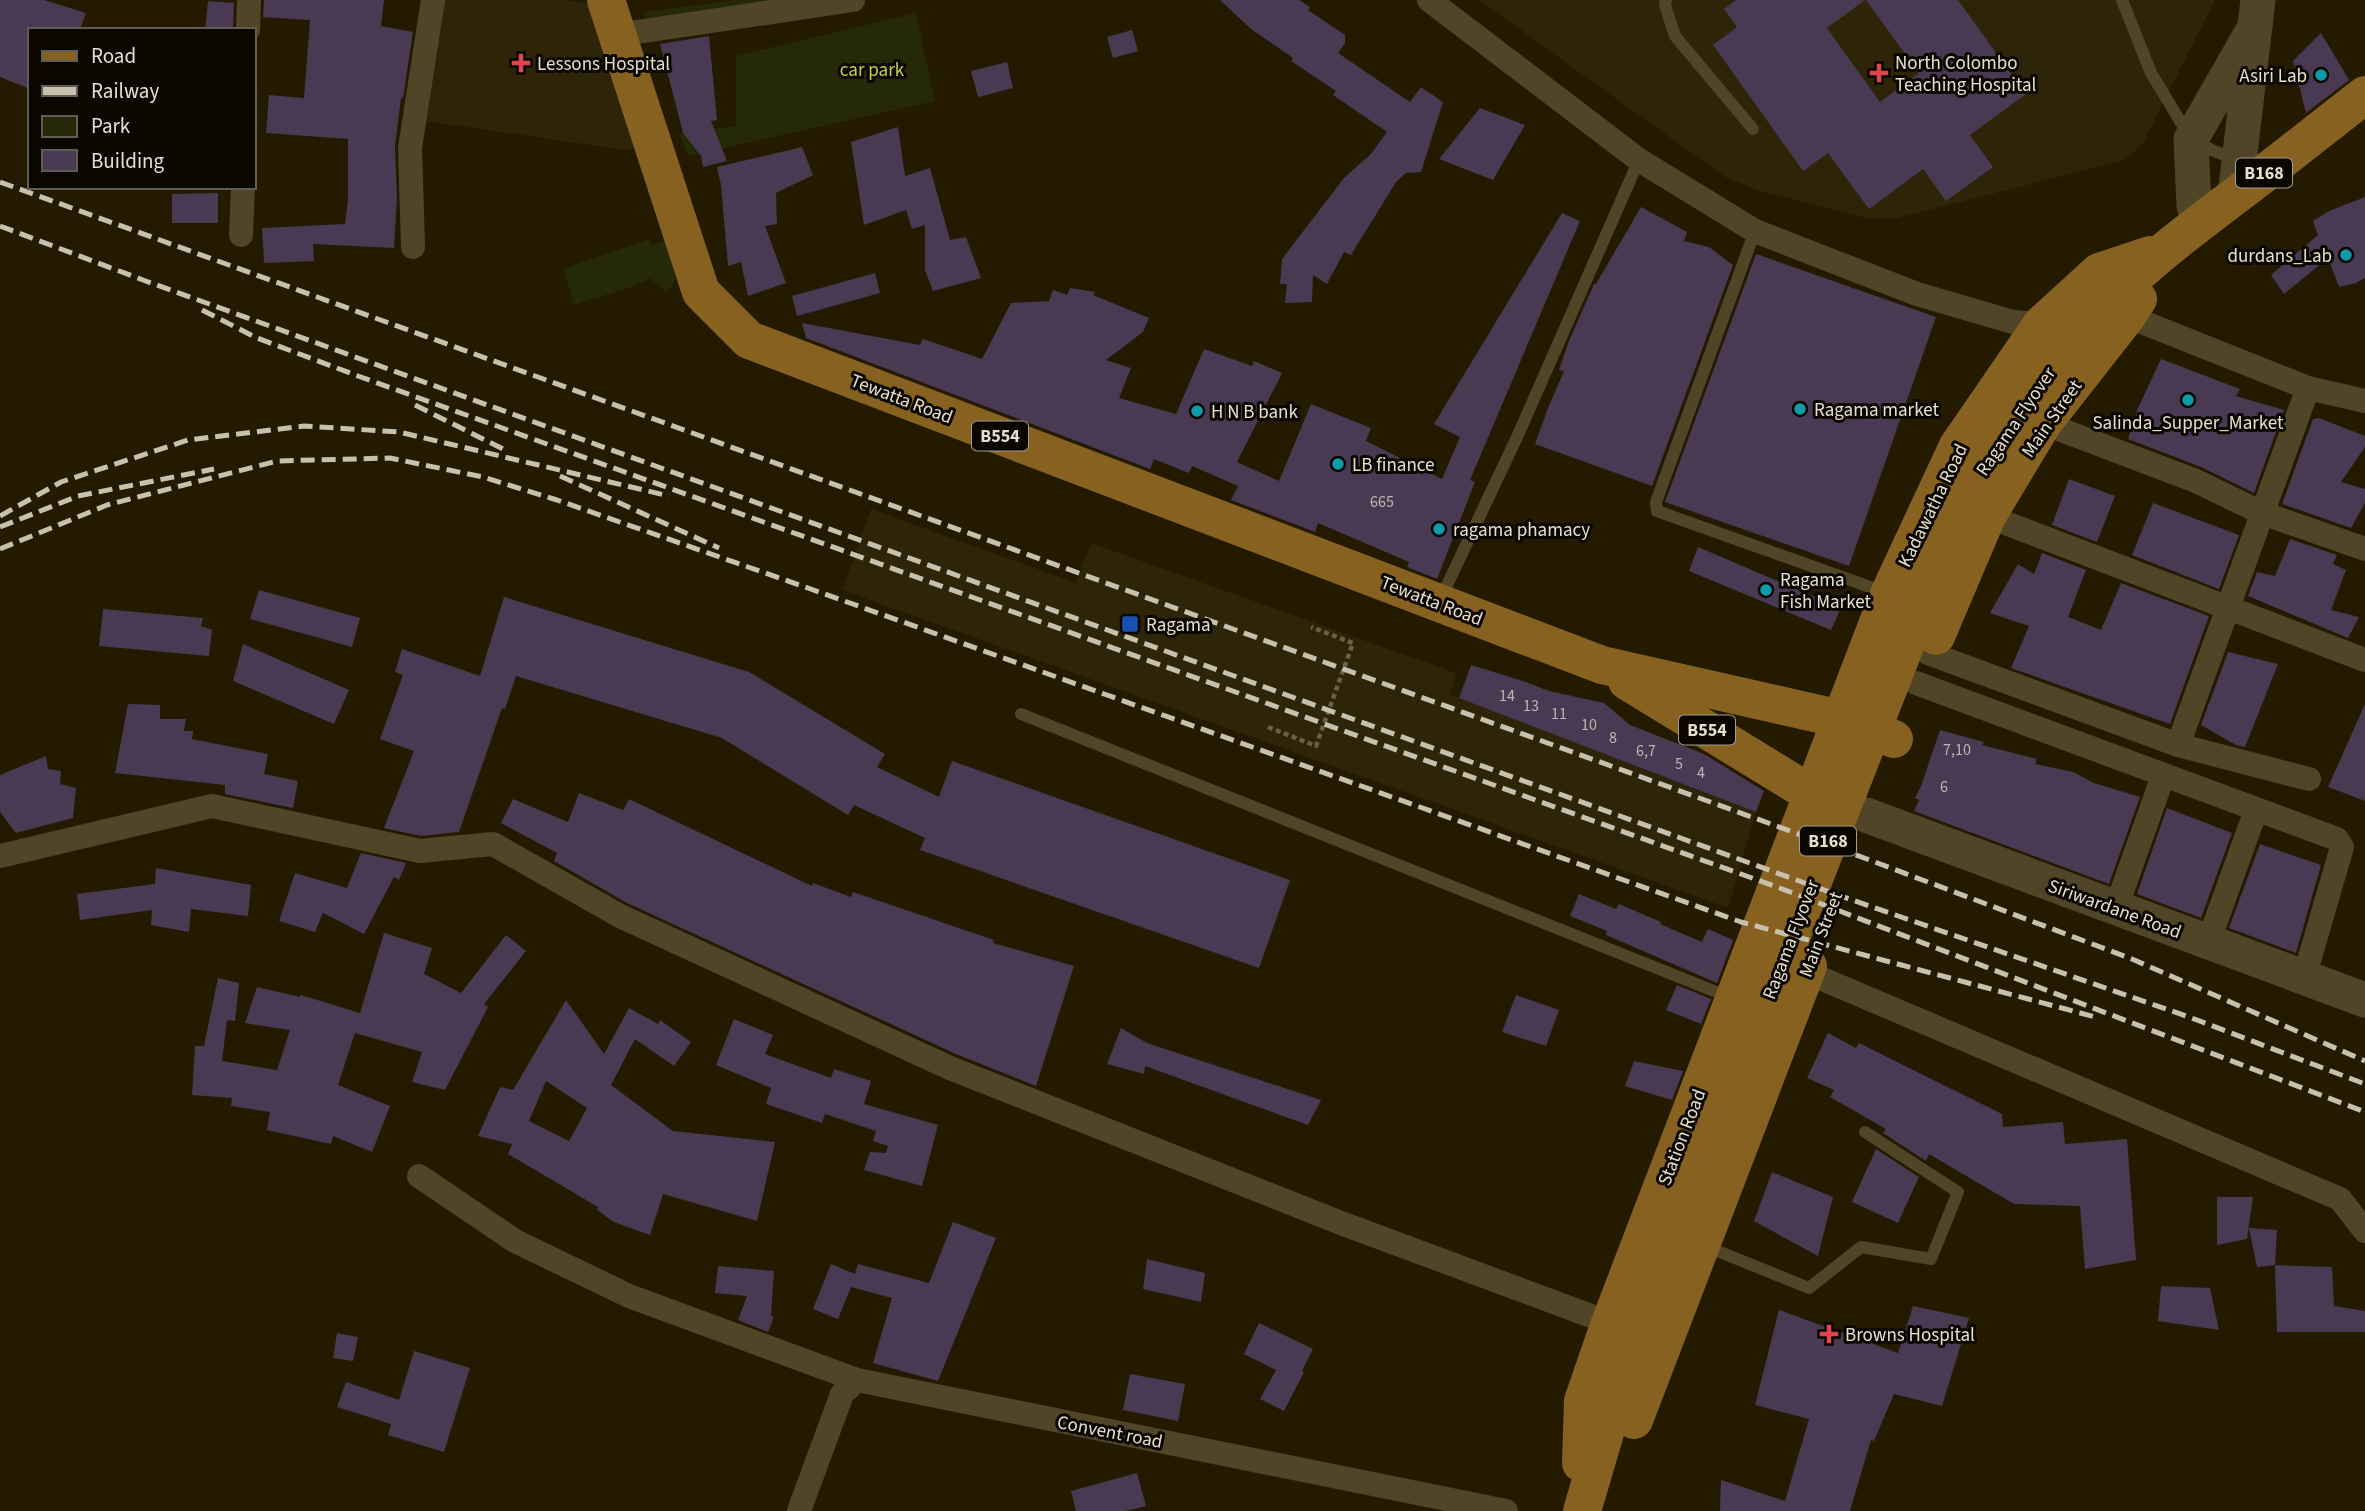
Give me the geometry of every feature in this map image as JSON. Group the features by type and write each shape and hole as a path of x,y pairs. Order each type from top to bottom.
{"main road":[{"name":"Tewatta Road","path":"611,18 701,292 750,340 1602,665 1841,719 1894,739"},
{"name":"B168","path":"2162,251 2199,222 2237,178 2365,94"},
{"name":"Main Street","path":"1586,1498 1632,1424 1894,739 1987,516 2043,423 2127,316 2150,280 2162,251"},
{"name":"Kadawatha Road","path":"1812,795 1889,594 1958,446 2042,324 2099,272 2162,251"},
{"name":"Ragama Flyover","path":"1586,1498 1612,1409 1650,1298 1948,536 1982,467 2046,373 2088,322 2162,251"},
{"name":"Tewatta Road","path":"1602,665 1812,795 1866,816"},
{"name":"Station Road","path":"1586,1498 1581,1465 1583,1401 1610,1323 1812,795"}],"street":[{"path":"248,28 249,0"},
{"path":"413,247 410,148 433,0"},
{"path":"611,18 853,0"},
{"path":"1429,0 1639,160 1755,231 1917,294 2013,322 2042,324"},
{"path":"2199,222 2194,206 2190,139 2257,14"},
{"path":"2237,178 2257,14"},
{"path":"241,235 243,189"},
{"path":"2127,316 2308,388 2365,401"},
{"path":"2178,745 2308,388"},
{"path":"2043,423 2196,481 2262,513 2365,549"},
{"path":"1987,516 2365,660"},
{"path":"1922,668 2178,745 2309,779"},
{"path":"1922,668 2163,776 2337,839 2342,847 2304,978"},
{"path":"2116,908 2163,776"},
{"path":"0,856 212,806 420,851 493,844 620,916 950,1068 1341,1223 1610,1323"},
{"path":"2208,943 2256,810"},
{"name":"Siriwardane Road","path":"1866,816 2365,1000"},
{"path":"1805,972 2340,1199 2365,1231"},
{"name":"Convent road","path":"419,1176 515,1241 628,1296 857,1380 1506,1511"},
{"path":"799,1511 842,1394 857,1380"}],"lane":[{"path":"1666,0 1665,5 1675,36 1753,129"},
{"path":"2122,0 2151,74 2190,139 2214,151 2237,178"},
{"path":"1439,603 1518,435 1639,160"},
{"path":"1755,231 1656,502 1657,511 1889,594"},
{"path":"1021,714 1734,999"},
{"path":"1701,1244 1808,1288 1861,1247 1931,1259 1958,1192 1865,1132"}],"path":[{"path":"1268,727 1315,746 1353,643 1311,627"}],"shaded area":[{"name":"Lessons Hospital","path":"438,0 567,0 594,5 642,146 624,150 418,120"},
{"name":"North Colombo Teaching Hospital","path":"1479,0 2215,0 2142,145 2122,161 1892,219 1865,218 1763,192 1725,177"},
{"name":"Ragama","path":"871,509 1076,583 1091,543 1456,673 1450,694 1756,812 1728,908 842,590"}],"green space":[{"name":"car park","path":"736,0 840,0 648,26 644,12"},
{"name":"car park","path":"916,13 935,101 688,156 680,133 736,126 736,56"},
{"path":"649,239 652,246 668,239 675,281 667,292 650,278 574,305 563,269"}],"building":[{"path":"0,0 44,0 86,13 81,28 28,28 28,88 0,77"},
{"path":"264,0 384,0 381,26 413,32 395,146 397,198 394,248 313,244 314,261 264,263 262,228 345,224 348,200 348,139 266,133 269,95 304,98 310,20 263,17"},
{"path":"1220,0 1299,0 1310,7 1308,10 1345,35 1345,43 1338,53 1410,102 1421,87 1443,102 1421,172 1406,173 1396,182 1351,255 1344,252 1327,284 1313,275 1312,302 1285,303 1287,284 1280,284 1282,259 1344,178 1371,154 1387,132 1333,95 1336,91 1291,61 1293,58 1251,29"},
{"path":"1736,0 1865,0 1827,28 1880,102 1919,73 1866,0 1958,0 2026,94 1970,135 1993,167 1946,201 1923,169 1869,209 1828,153 1803,171 1713,45 1737,27 1724,9"},
{"path":"208,1 234,3 233,28 205,28"},
{"path":"1132,30 1138,51 1113,58 1107,37"},
{"name":"Asiri Lab","path":"2321,33 2349,80 2306,113 2293,61"},
{"path":"709,36 717,120 711,121 727,161 703,167 701,156 683,133 660,44"},
{"path":"1007,62 1013,88 978,97 971,71"},
{"path":"1480,108 1525,125 1493,180 1439,159"},
{"path":"898,127 905,176 930,168 950,240 966,237 981,278 933,291 925,270 925,225 912,229 906,210 864,225 851,142"},
{"path":"802,147 813,175 776,193 777,224 765,226 786,283 748,296 741,262 728,266 717,167"},
{"path":"218,193 218,223 172,223 172,194"},
{"name":"durdans_Lab","path":"2365,197 2365,278 2339,287 2328,258 2284,294 2271,275 2318,235 2313,221 2329,211"},
{"path":"1641,207 1687,232 1684,241 1709,247 1733,265 1652,486 1535,444 1564,371 1559,370 1569,341 1594,284"},
{"path":"1562,213 1580,221 1470,480 1475,482 1437,579 1407,567 1409,562 1318,523 1315,532 1231,500 1238,486 1192,466 1189,473 1154,459 1150,469 806,338 802,323 920,345 923,339 982,359 1011,303 1049,301 1053,290 1067,295 1070,288 1095,292 1093,295 1149,318 1143,332 1106,360 1131,368 1119,398 1176,414 1204,349 1252,366 1254,361 1282,373 1237,462 1279,481 1311,404 1371,428 1366,441 1442,479 1460,437 1434,424"},
{"name":"Ragama market","path":"1756,254 1936,317 1849,566 1665,502"},
{"path":"875,273 880,293 797,316 792,296"},
{"path":"2161,359 2240,389 2236,396 2284,410 2254,493 2201,467 2128,439 2138,408"},
{"path":"2319,418 2365,436 2365,447 2341,482 2365,489 2365,503 2351,528 2282,504 2313,419"},
{"path":"2069,479 2115,496 2097,542 2052,525"},
{"path":"2153,503 2239,535 2219,589 2132,555"},
{"path":"2290,539 2337,555 2333,564 2346,570 2331,610 2359,617 2348,638 2248,596 2257,572 2275,576"},
{"name":"Ragama Fish Market","path":"1698,547 1841,608 1831,630 1689,571"},
{"path":"2042,553 2086,570 2068,617 2101,630 2121,583 2209,616 2170,724 2011,668 2029,626 1990,613 2018,564 2034,574"},
{"path":"259,590 360,618 352,647 250,619"},
{"path":"504,597 749,672 885,754 877,767 939,797 952,761 1290,880 1259,968 920,850 925,838 854,805 848,815 722,738 516,676 505,709 502,708 459,832 421,836 384,828 414,751 380,739 403,675 395,672 402,649 480,676"},
{"path":"103,609 203,618 201,626 212,630 209,656 99,646"},
{"path":"243,644 349,690 334,724 233,681"},
{"path":"2228,652 2278,664 2245,747 2236,745 2201,725"},
{"path":"1471,665 1549,691 1604,703 1630,725 1704,754 1764,791 1756,812 1459,698"},
{"path":"128,704 160,705 160,719 186,719 184,731 193,731 192,739 268,754 264,774 298,781 293,808 225,794 225,785 115,773"},
{"path":"2365,704 2365,801 2328,787"},
{"path":"1940,730 1984,742 1982,745 2037,759 2035,764 2073,772 2094,783 2140,797 2109,884 1914,811 1919,800 1915,798"},
{"path":"46,756 48,769 61,771 60,784 76,788 73,818 16,833 0,812 0,775"},
{"path":"579,793 623,810 629,799 812,886 813,883 851,897 853,892 994,940 993,943 1074,966 1036,1086 956,1054 627,903 554,861 557,853 501,823 513,799 568,822"},
{"path":"2167,808 2232,833 2201,918 2137,894"},
{"path":"2260,844 2321,865 2296,953 2229,928"},
{"path":"361,853 406,863 399,880 394,877 364,934 323,913 315,932 279,921 295,873 347,888"},
{"path":"156,868 251,885 248,916 191,909 189,932 151,925 152,910 80,920 77,894 155,884"},
{"path":"1579,894 1616,909 1619,904 1702,942 1708,929 1733,940 1717,983 1606,935 1607,931 1570,916"},
{"path":"384,933 432,948 424,974 461,993 506,935 526,951 484,1004 488,1007 445,1090 412,1082 422,1052 355,1033 338,1085 390,1106 372,1152 333,1136 331,1144 267,1130 270,1112 231,1106 232,1098 192,1095 195,1046 204,1046 218,978 239,983 235,1021 227,1020 222,1061 277,1070 290,1030 245,1023 257,987 300,997 301,995 360,1013"},
{"path":"1677,985 1711,999 1701,1024 1666,1010"},
{"path":"1516,995 1559,1010 1546,1046 1502,1032"},
{"path":"566,1000 604,1054 629,1008 658,1024 660,1020 691,1042 674,1066 635,1039 611,1085 673,1131 775,1142 757,1221 663,1194 650,1235 614,1222 597,1210 598,1207 508,1154 512,1144 478,1136 500,1087 513,1090","holes":["546,1081 587,1108 569,1141 529,1121"]},
{"path":"734,1019 773,1035 765,1054 831,1078 834,1069 871,1081 864,1104 938,1125 922,1186 864,1170 870,1152 886,1153 888,1146 873,1141 876,1131 825,1114 822,1123 766,1104 771,1088 716,1065"},
{"path":"1121,1028 1147,1043 1321,1100 1308,1125 1145,1066 1144,1074 1107,1064"},
{"path":"1828,1033 1856,1048 1859,1043 2002,1114 2003,1127 2063,1122 2065,1144 2127,1139 2136,1260 2085,1269 2080,1206 2014,1204 1929,1154 1926,1161 1883,1133 1886,1129 1830,1097 1834,1090 1807,1078"},
{"path":"1634,1061 1683,1071 1672,1100 1625,1086"},
{"path":"1876,1149 1919,1177 1898,1223 1852,1202"},
{"path":"1772,1172 1833,1197 1818,1256 1754,1221"},
{"path":"2217,1197 2253,1197 2247,1239 2217,1245"},
{"path":"953,1222 996,1238 938,1381 873,1363 892,1298 851,1287 838,1319 813,1309 831,1264 855,1274 858,1264 929,1283"},
{"path":"2249,1228 2277,1230 2275,1265 2257,1267"},
{"path":"1147,1259 1205,1273 1201,1302 1143,1289"},
{"path":"2275,1265 2332,1267 2334,1306 2365,1311 2365,1332 2277,1332"},
{"path":"718,1266 774,1271 771,1316 774,1317 768,1332 738,1320 747,1296 715,1293"},
{"path":"2161,1286 2210,1288 2219,1330 2158,1321"},
{"path":"1913,1306 1969,1318 1942,1406 1894,1394 1874,1441 1871,1440 1850,1511 1720,1511 1721,1480 1785,1501 1809,1419 1755,1405 1779,1310 1898,1353"},
{"path":"1259,1323 1313,1349 1284,1411 1260,1399 1276,1370 1244,1354"},
{"path":"337,1333 358,1337 353,1361 333,1358"},
{"path":"414,1351 470,1368 444,1452 388,1435 391,1424 337,1407 346,1382 399,1400"},
{"path":"1130,1374 1185,1384 1178,1421 1123,1410"},
{"path":"1137,1473 1146,1506 1126,1511 1076,1511 1071,1491"}],"railway":[{"path":"0,182 1851,853 2132,959 2365,1061"},
{"path":"0,226 1835,894 2189,1017 2365,1084"},
{"path":"202,310 257,338 358,376 1777,887 2365,1112"},
{"path":"415,405 503,449"},
{"path":"0,516 61,482 188,440 304,426 399,432 669,496"},
{"path":"0,549 107,505 277,461 390,458 483,477 557,500 808,588 1741,922 2099,1018"},
{"path":"0,527 78,496 214,469"},
{"path":"560,476 719,548"}],"place":[{"name":"Lessons Hospital","path":"521,63"},
{"name":"North Colombo Teaching Hospital","path":"1879,73"},
{"name":"Asiri Lab","path":"2321,75"},
{"name":"durdans_Lab","path":"2346,255"},
{"name":"Salinda_Supper_Market","path":"2188,400"},
{"name":"Ragama market","path":"1800,409"},
{"name":"H N B bank","path":"1197,411"},
{"name":"LB finance","path":"1338,464"},
{"name":"ragama phamacy","path":"1439,529"},
{"name":"Ragama Fish Market","path":"1766,590"},
{"name":"Ragama","path":"1130,624"},
{"name":"Browns Hospital","path":"1829,1334"}]}
